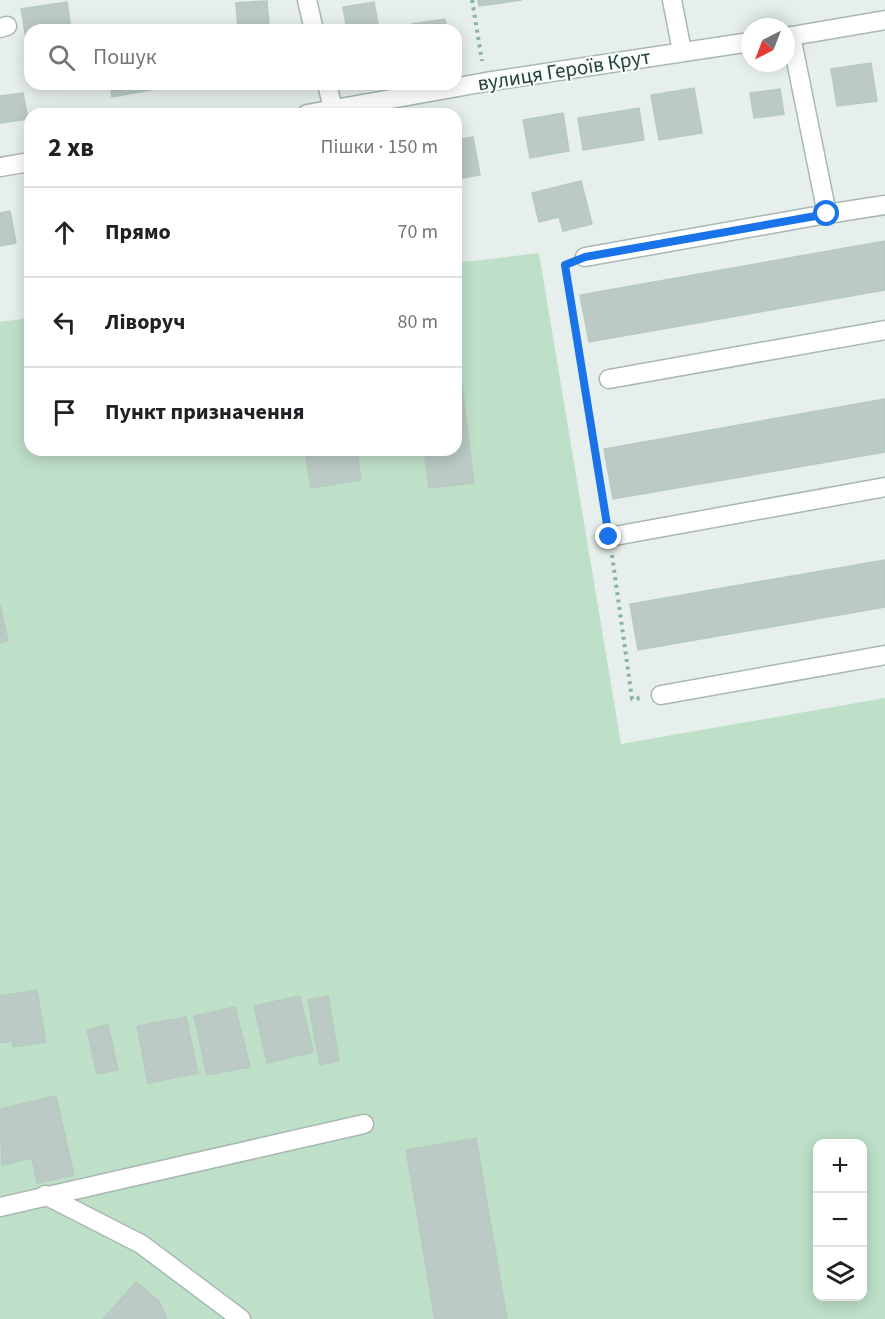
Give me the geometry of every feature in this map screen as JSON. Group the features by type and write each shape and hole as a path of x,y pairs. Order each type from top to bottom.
{"street":[{"path":"307,0 313,24"},
{"path":"672,0 682,51"},
{"path":"795,35 885,20"},
{"name":"вулиця Героїв Крут","path":"462,86 741,43"},
{"path":"795,68 827,214"},
{"path":"328,90 333,108"},
{"name":"вулиця Героїв Крут","path":"339,108 441,90"},
{"path":"0,167 24,163"},
{"path":"585,257 885,205"},
{"path":"609,379 885,330"},
{"path":"609,537 885,487"},
{"path":"661,694 885,655"},
{"path":"0,1206 364,1124"},
{"path":"45,1195 141,1244 241,1319"}],"path":[{"path":"472,0 486,82"},
{"path":"585,257 565,265 609,537 632,699 661,694"}],"green space":[{"path":"539,253 621,744 885,698 885,1319 0,1319 0,322 24,319 24,456 462,456 462,262"}],"building":[{"path":"478,0 522,0 479,6"},
{"path":"267,1 269,24 238,24 236,3"},
{"path":"67,2 70,24 24,24 24,26 21,9"},
{"path":"374,2 378,24 346,24 343,7"},
{"path":"445,19 446,24 412,24"},
{"path":"871,63 877,101 837,106 831,69"},
{"path":"694,88 702,133 659,140 651,95"},
{"path":"780,89 784,114 754,118 750,93"},
{"path":"111,90 151,90 112,97"},
{"path":"23,93 26,108 24,108 24,120 0,123 0,96"},
{"path":"639,108 644,140 583,150 578,118"},
{"path":"563,113 569,151 530,158 523,120"},
{"path":"473,137 480,175 462,178 462,139"},
{"path":"581,181 592,224 563,231 559,217 539,222 532,193"},
{"path":"10,211 16,243 0,246 0,213"},
{"path":"885,241 885,290 589,342 580,295"},
{"path":"462,387 474,483 429,488 425,456 462,456"},
{"path":"885,399 885,452 613,499 604,449"},
{"path":"306,456 358,456 361,480 311,488"},
{"path":"885,560 885,607 638,650 630,604"},
{"path":"0,604 8,641 0,643"},
{"path":"37,990 46,1042 13,1047 12,1041 0,1043 0,996"},
{"path":"300,996 313,1052 267,1063 254,1006"},
{"path":"328,996 339,1061 320,1065 308,1000"},
{"path":"235,1007 250,1067 207,1075 194,1016"},
{"path":"186,1017 198,1073 148,1083 137,1026"},
{"path":"108,1025 118,1070 97,1074 87,1030"},
{"path":"56,1096 74,1175 37,1183 32,1158 2,1165 0,1109"},
{"path":"476,1138 507,1319 435,1319 406,1150"},
{"path":"136,1282 159,1301 167,1319 103,1319"}],"route":[{"path":"609,537 565,265 585,257 827,214"}]}
